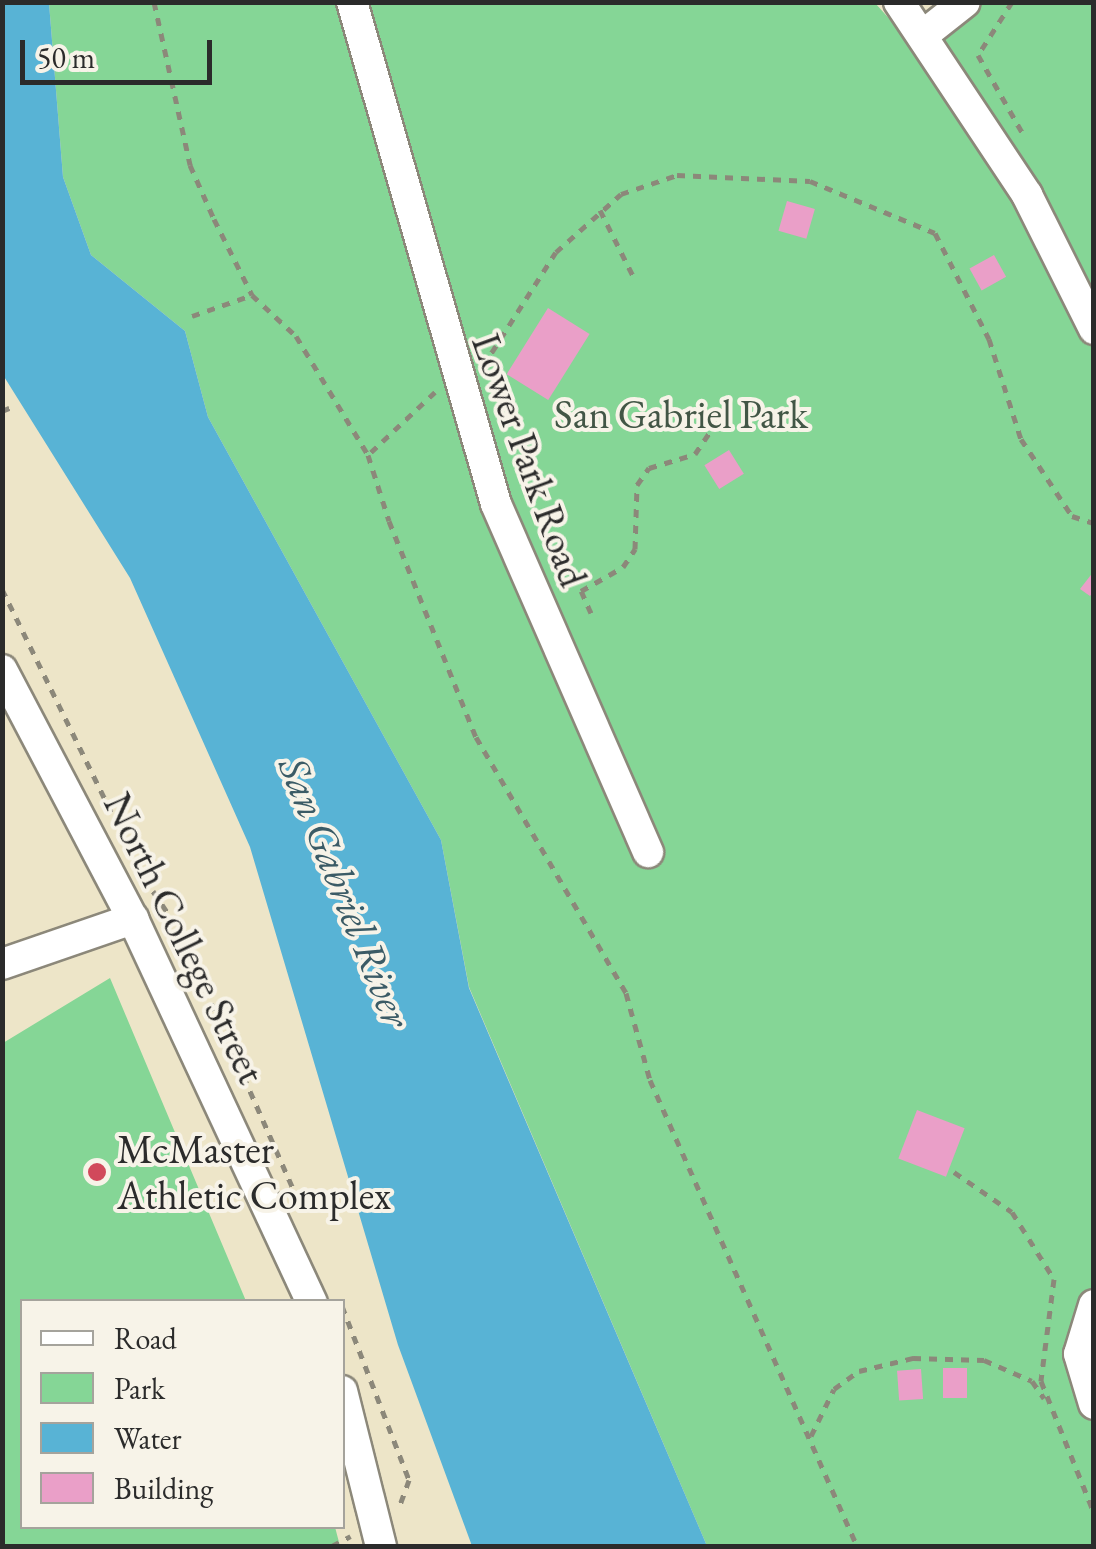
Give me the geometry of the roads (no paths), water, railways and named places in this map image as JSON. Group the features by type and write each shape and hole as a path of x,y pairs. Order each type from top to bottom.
{"street":[{"name":"Lower Park Road","path":"352,2 370,83 496,504 648,852"},
{"path":"899,2 927,32 1028,194 1094,328"},
{"path":"927,32 964,2"},
{"name":"North College Street","path":"2,670 133,918 311,1299"},
{"path":"2,964 133,918"},
{"path":"1094,1305 1079,1354 1094,1404"},
{"path":"345,1404 381,1546"}],"water":[{"name":"San Gabriel River","path":"2,3 49,3 63,177 91,255 185,331 208,417 441,840 469,988 707,1546 472,1546 398,1345 250,847 130,578 3,375"}],"place":[{"name":"McMaster Athletic Complex","path":"97,1172"}],"park label":[{"name":"San Gabriel Park","path":"681,414"}]}
